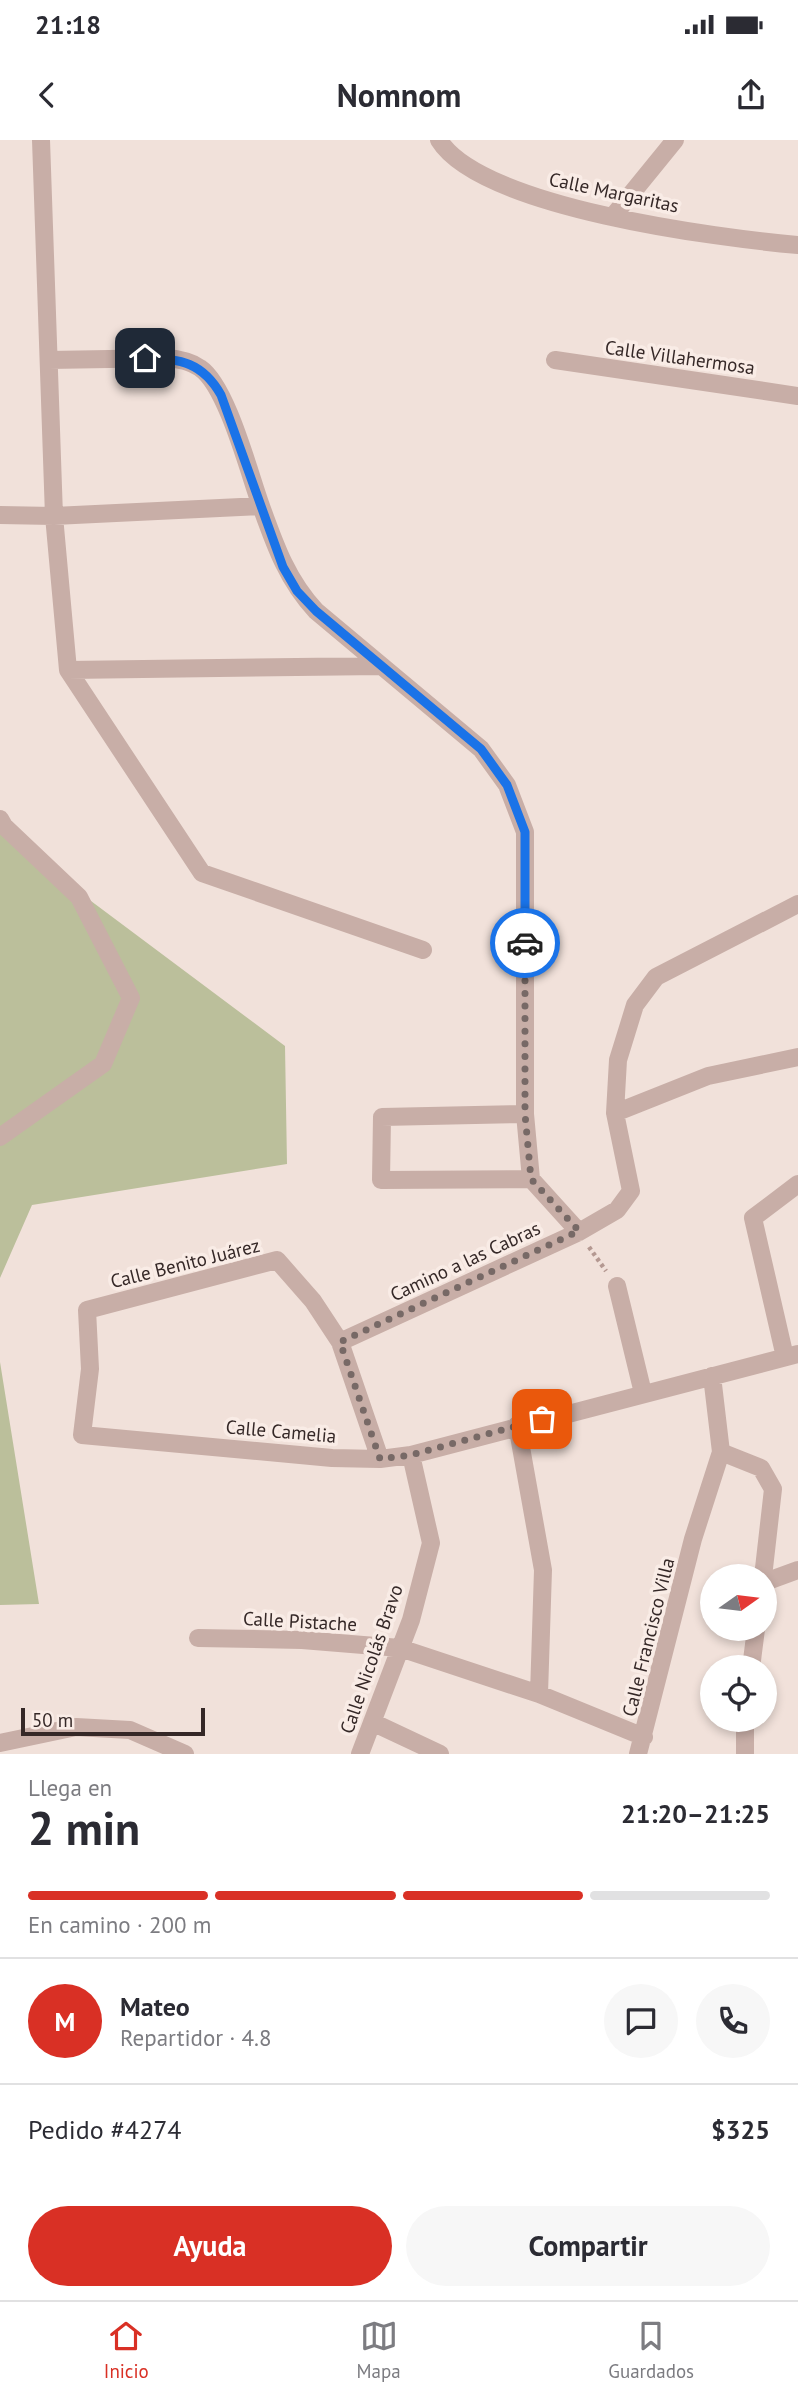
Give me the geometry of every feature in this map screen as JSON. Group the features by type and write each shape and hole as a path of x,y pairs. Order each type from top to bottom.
{"street":[{"path":"41,140 54,516 68,670 202,873 422,950"},
{"name":"Calle Margaritas","path":"439,140 447,154 481,175 524,194 731,239 798,245"},
{"path":"614,215 675,140"},
{"path":"49,360 169,358 186,360 201,368 221,395 283,567 297,591 481,749 507,785 525,832 525,1114 531,1179 579,1231"},
{"name":"Calle Villahermosa","path":"555,360 798,396"},
{"path":"0,515 54,516 261,506"},
{"path":"68,670 382,666"},
{"path":"0,819 4,827 79,897 131,998 103,1064 0,1137"},
{"name":"Camino a las Cabras","path":"340,1342 579,1231 617,1210 631,1192 615,1113 621,1049 635,1005 656,977 798,904"},
{"path":"615,1113 708,1076 798,1057"},
{"path":"525,1114 382,1116 381,1180 531,1179"},
{"path":"791,1355 754,1218 798,1184"},
{"name":"Calle Benito Juárez","path":"82,1435 90,1369 87,1310 277,1261 313,1301 340,1342 380,1459"},
{"path":"617,1286 643,1393"},
{"name":"Calle Camelia","path":"82,1435 332,1458 380,1459 411,1455 791,1355"},
{"name":"Calle Francisco Villa","path":"400,1648 539,1694 641,1746 694,1539 721,1452 712,1376"},
{"path":"517,1425 543,1570 539,1694"},
{"path":"721,1452 761,1468 773,1489 764,1564"},
{"name":"Calle Nicolás Bravo","path":"360,1754 411,1620 431,1543 411,1455"},
{"path":"777,1578 798,1570"},
{"name":"Calle Pistache","path":"198,1638 302,1640 400,1648"},
{"path":"372,1722 440,1754"},
{"path":"0,1743 76,1727 130,1730 185,1754"},
{"path":"745,1732 745,1754"}],"path":[{"path":"579,1231 617,1286"}],"green space":[{"path":"0,833 285,1046 287,1164 32,1205 0,1278"},
{"path":"0,1362 39,1604 0,1605"}],"way so far":[{"path":"525,943 525,1114 531,1179 579,1231 340,1342 380,1459 411,1455 542,1419"}],"route":[{"path":"145,358 186,360 201,368 213,380 221,395 283,567 297,591 316,611 481,749 507,785 525,832 525,943"}]}
